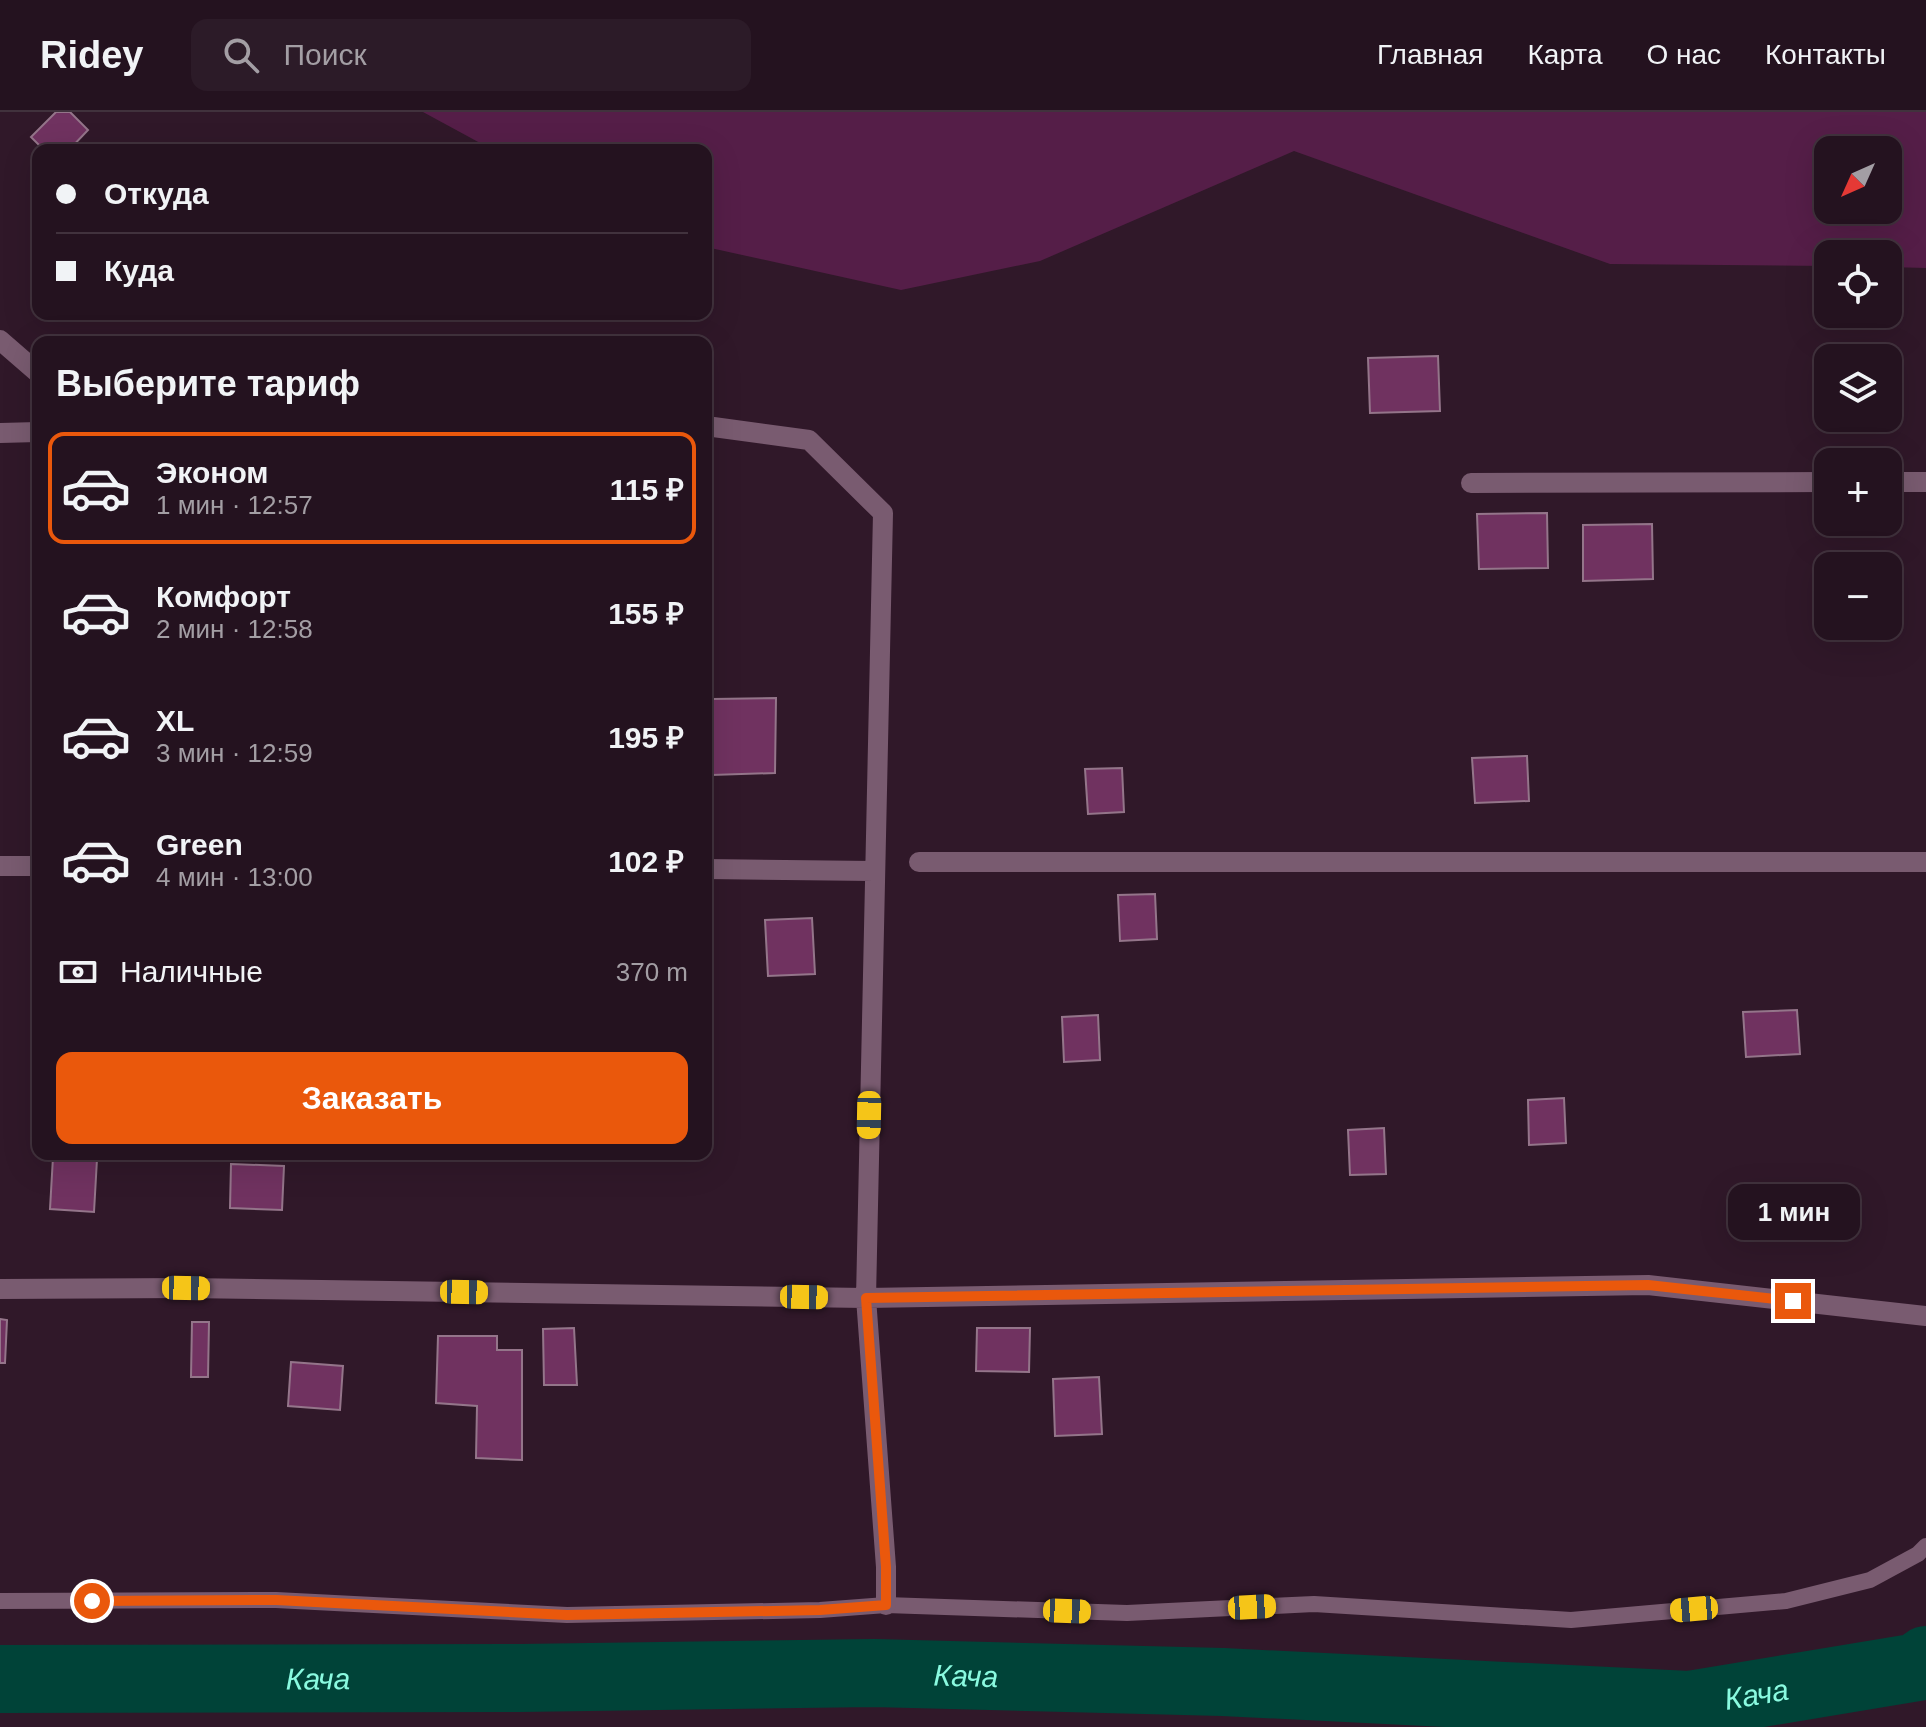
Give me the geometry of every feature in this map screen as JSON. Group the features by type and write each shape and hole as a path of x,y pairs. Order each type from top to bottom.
{"street":[{"path":"0,340 32,368"},
{"path":"712,427 809,440 883,513 866,1298 886,1567 886,1605"},
{"path":"0,433 32,432"},
{"path":"1471,483 1814,482"},
{"path":"1902,482 1926,482"},
{"path":"919,862 1926,862"},
{"path":"0,866 32,866"},
{"path":"712,869 874,871"},
{"path":"0,1289 186,1288 866,1298 1648,1285 1926,1316"}],"lane":[{"path":"0,1601 276,1600 567,1615 820,1610 886,1605 1127,1613 1314,1604 1571,1620 1786,1601 1870,1580 1918,1554 1926,1546"}],"shaded area":[{"path":"423,112 1926,112 1926,268 1902,267 1902,240 1814,240 1814,266 1610,264 1294,151 1040,261 901,290 712,248 712,144 482,144"}],"building":[{"path":"56,112 70,112 88,130 75,144 38,144 31,137"},
{"path":"1438,356 1440,411 1370,413 1368,358"},
{"path":"1547,513 1548,568 1479,569 1477,514"},
{"path":"1652,524 1653,579 1583,581 1583,525"},
{"path":"776,698 775,773 712,775 713,699"},
{"path":"1527,756 1529,801 1475,803 1472,758"},
{"path":"1122,768 1124,812 1088,814 1085,769"},
{"path":"1155,894 1157,939 1120,941 1118,895"},
{"path":"812,918 815,974 768,976 765,920"},
{"path":"1797,1010 1800,1054 1746,1057 1743,1012"},
{"path":"1098,1015 1100,1060 1064,1062 1062,1017"},
{"path":"1564,1098 1566,1143 1529,1145 1528,1100"},
{"path":"1384,1128 1386,1174 1350,1175 1348,1130"},
{"path":"53,1160 97,1160 94,1212 50,1209"},
{"path":"231,1164 284,1166 282,1210 230,1208"},
{"path":"0,1319 7,1320 5,1363 0,1363"},
{"path":"192,1322 209,1322 208,1377 191,1377"},
{"path":"574,1328 577,1385 544,1385 543,1329"},
{"path":"977,1328 1030,1328 1029,1372 976,1371"},
{"path":"438,1336 497,1336 497,1350 522,1350 522,1460 476,1458 477,1406 436,1403"},
{"path":"291,1362 343,1366 340,1410 288,1406"},
{"path":"1099,1377 1102,1434 1055,1436 1053,1379"}],"waterway":[{"name":"Кача","path":"0,1679 520,1678 874,1673 1223,1682 1689,1705 1918,1667 1926,1660"}],"route":[{"path":"92,1601 276,1600 567,1615 820,1610 886,1605 886,1567 866,1298 1648,1285 1793,1301"}]}
